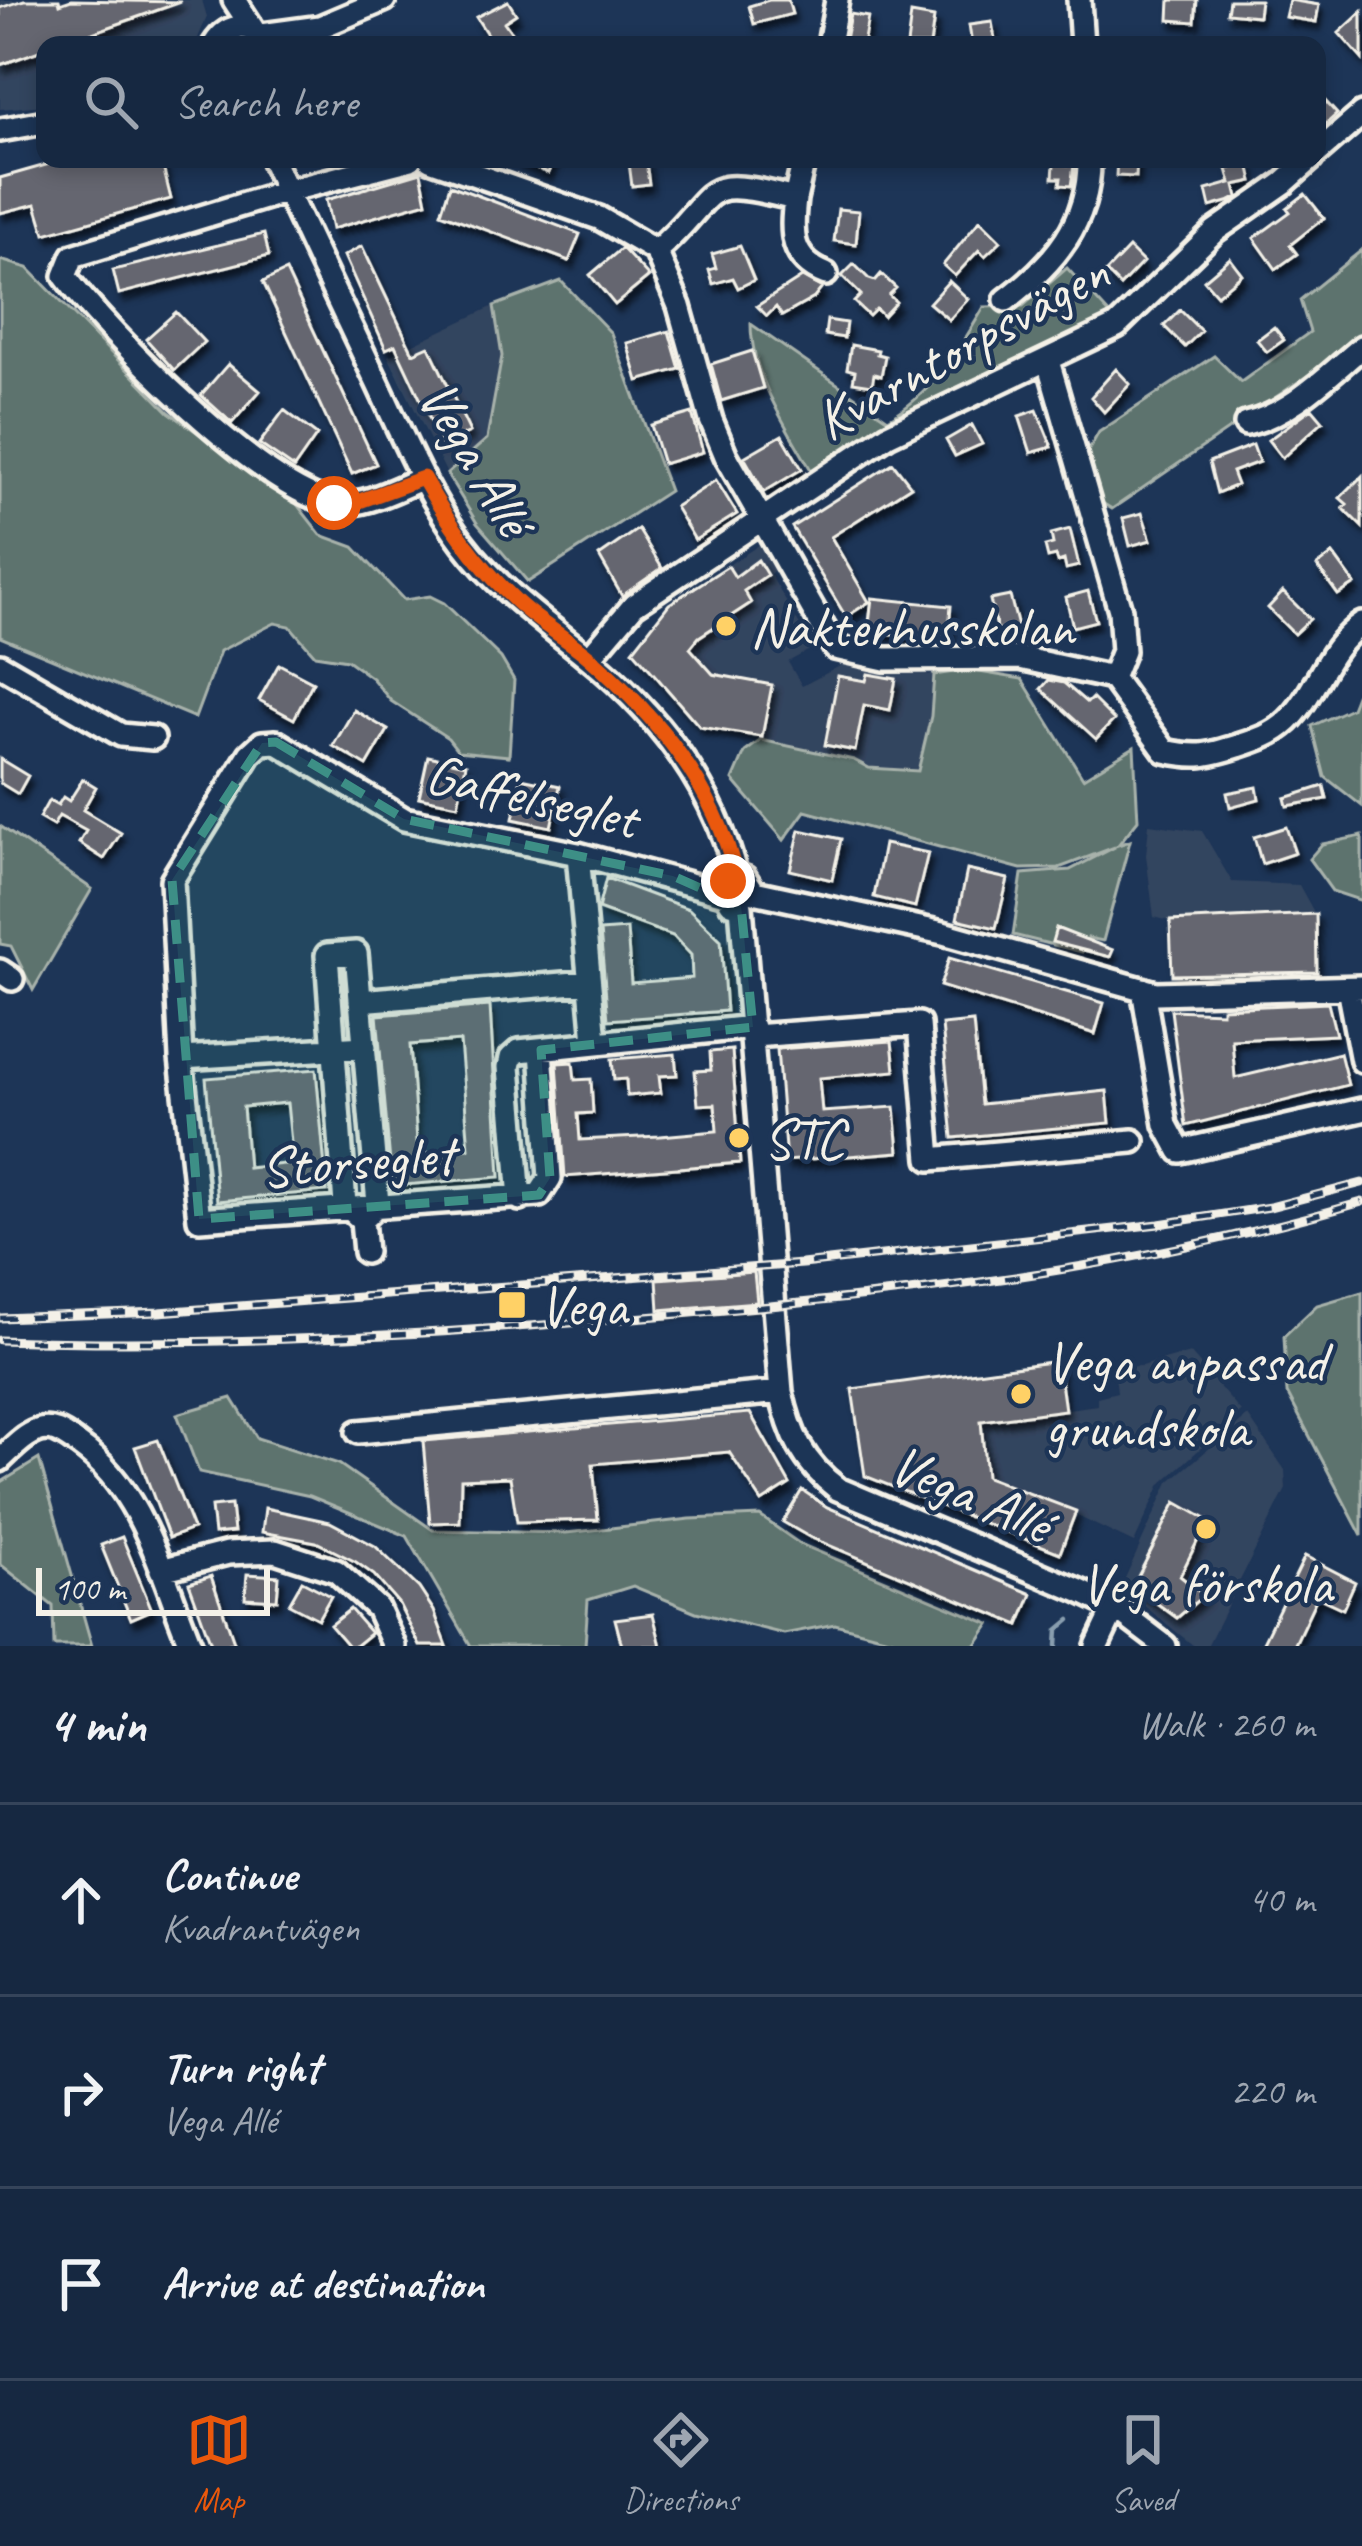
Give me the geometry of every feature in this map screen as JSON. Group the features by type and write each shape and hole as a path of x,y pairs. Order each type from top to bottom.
{"street":[{"path":"216,36 221,0"},
{"path":"234,0 261,36"},
{"path":"222,36 233,27 261,36 320,26 384,0"},
{"path":"831,36 838,0"},
{"path":"1079,0 1081,36"},
{"path":"307,36 320,26"},
{"name":"Kvarntorpsvägen","path":"1326,145 1362,113"},
{"path":"0,130 36,124"},
{"name":"Vega Allé","path":"276,168 423,478 462,542 519,604 589,658 667,733 728,846 739,892 753,1032 781,1392 789,1431 800,1451 838,1490 1115,1608 1166,1646"},
{"path":"376,168 73,256 65,276 190,409 298,489 334,503 354,503 423,478"},
{"path":"456,168 599,218 656,251 679,306 726,456 836,647 885,659 1020,658 1112,677 1165,751 1199,759 1269,736 1291,718 1323,666 1362,624"},
{"path":"802,168 792,241 808,265 826,274"},
{"path":"1006,300 1056,256 1069,238 1080,216 1088,168"},
{"name":"Kvarntorpsvägen","path":"589,658 634,605 888,435 1117,326 1215,231 1301,168"},
{"path":"656,251 682,228 704,197 723,186 796,199"},
{"path":"1246,424 1265,420 1294,403 1362,347"},
{"path":"1048,362 1120,610 1123,651 1112,677"},
{"path":"0,665 121,735 153,738"},
{"name":"Gaffelseglet","path":"199,1219 181,1058 172,880 250,754 262,743 277,742 404,819 943,933 1156,993 1355,988"},
{"path":"578,854 595,1041"},
{"path":"362,1210 331,1049 327,955 356,953 364,1047 364,1252"},
{"path":"360,1001 587,982"},
{"path":"1355,988 1362,1061"},
{"path":"1143,989 1166,1125 1180,1151 1362,1110"},
{"path":"541,1050 550,1178 539,1195 520,1199 511,1058 519,1052 595,1041 919,1024 930,1159 1133,1142"},
{"path":"181,1058 364,1047"},
{"name":"Storseglet","path":"199,1219 520,1199"},
{"path":"358,1432 781,1392"},
{"path":"0,1460 37,1431 59,1431 111,1471 161,1570 191,1646"},
{"path":"161,1570 228,1552 275,1551 336,1571 377,1608 394,1646"},
{"path":"1097,1646 1115,1608"}],"highlighted area":[{"path":"276,742 404,819 673,876 741,906 753,1027 541,1050 550,1178 539,1195 199,1219 172,880 262,743"}],"shaded area":[{"path":"0,0 202,0 207,17 199,36 36,36 36,106 0,109"},
{"path":"494,306 502,356 487,440 447,474 388,356"},
{"name":"Nakterhusskolan","path":"759,545 774,570 770,574 813,648 788,662 802,686 842,665 934,675 919,771 869,769 853,760 700,727 633,650 669,604"},
{"path":"1149,824 1202,831 1232,882 1299,885 1315,914 1170,921 1154,917 1146,855"},
{"path":"1190,1353 1241,1412 1161,1484 1134,1543 1075,1515 1076,1511 986,1477 981,1421 1097,1405 1097,1397 1117,1392 1114,1367 1141,1366"},
{"name":"Vega förskola","path":"1248,1416 1285,1470 1286,1489 1207,1646 1194,1646 1121,1587 1169,1482"}],"green space":[{"path":"1362,250 1362,332 1326,363 1112,509 1099,501 1087,453 1099,432 1214,356 1241,382 1310,332 1300,300"},
{"path":"0,260 28,268 169,412 296,503 321,535 354,547 404,600 430,596 444,603 501,658 514,680 509,756 458,751 448,738 391,701 372,678 347,660 315,655 290,626 275,623 220,651 195,718 0,637"},
{"path":"1067,268 1114,319 814,475 764,383 751,324 888,419 931,384 984,307 1023,306"},
{"path":"561,281 611,333 669,491 528,582 477,523 447,474 487,439 502,356 494,306"},
{"path":"967,670 1022,679 1083,778 1134,747 1138,820 1118,845 1130,841 1103,941 1088,938 1082,952 1013,935 1022,874 1070,870 1115,847 1059,868 1021,869 805,811 784,840 733,780 745,752 761,740 854,760 869,768 918,771 931,716 934,675"},
{"path":"1362,680 1362,806 1325,777 1312,726 1351,708"},
{"path":"0,826 92,889 33,990 11,946 0,944"},
{"path":"1362,836 1362,901 1332,891 1309,859 1322,844"},
{"path":"1362,1292 1362,1536 1287,1393 1284,1336 1317,1305"},
{"path":"232,1398 257,1438 339,1464 433,1530 566,1533 760,1516 800,1544 990,1624 975,1646 919,1646 835,1624 784,1634 696,1612 633,1586 588,1600 585,1646 471,1646 407,1536 310,1496 199,1472 177,1414"},
{"path":"39,1459 92,1646 54,1646 53,1606 0,1564 0,1483"}],"building":[{"path":"24,0 181,2 84,36 36,36 36,52 0,65 0,8"},
{"path":"788,0 792,14 754,24 749,6"},
{"path":"1170,0 1197,0 1195,22 1169,20"},
{"path":"1229,0 1260,0 1258,16 1227,13"},
{"path":"1289,0 1319,5 1316,22 1285,17"},
{"path":"508,1 516,14 504,22 512,33 508,36 488,36 476,17"},
{"path":"1362,12 1362,59 1339,33"},
{"path":"850,14 868,17 865,36 846,36"},
{"path":"911,14 934,18 931,36 908,36"},
{"path":"992,22 994,36 971,36 969,25"},
{"path":"1326,102 1337,114 1326,124"},
{"path":"36,168 163,168 171,199 45,234 36,204 0,213 0,178"},
{"path":"630,168 647,168 649,184 632,186"},
{"path":"1054,168 1074,168 1071,186 1053,178"},
{"path":"1116,168 1136,168 1136,177 1116,176"},
{"path":"1250,168 1253,181 1235,185 1238,197 1210,207 1206,190 1231,183 1227,169"},
{"path":"421,172 427,202 332,229 326,200"},
{"path":"450,185 580,234 569,261 441,213"},
{"path":"1305,194 1324,218 1290,245 1297,254 1276,269 1254,238 1290,212 1287,208"},
{"path":"838,209 859,211 856,244 834,241"},
{"path":"980,220 1001,241 985,256 979,250 955,276 943,265"},
{"path":"264,234 269,256 119,294 113,270"},
{"path":"362,246 413,353 429,346 470,432 442,445 395,345 386,349 344,256"},
{"path":"740,246 754,280 738,288 733,278 713,284 712,254"},
{"path":"622,248 649,277 615,305 590,275"},
{"path":"1129,248 1143,262 1120,286 1106,272"},
{"path":"1230,258 1242,274 1217,295 1204,280"},
{"path":"854,264 869,279 875,281 881,274 896,288 889,295 896,302 883,316 876,309 869,316 854,302 861,295 842,276"},
{"path":"286,271 376,464 352,474 263,282"},
{"path":"802,277 822,288 814,298 782,316 776,307 767,316 757,306"},
{"path":"949,281 968,299 949,320 929,303"},
{"path":"1180,310 1201,331 1185,347 1164,326"},
{"path":"176,312 204,342 174,370 146,339"},
{"path":"827,320 846,323 844,338 825,335"},
{"path":"1274,327 1284,340 1267,352 1257,340"},
{"path":"669,331 680,369 638,381 627,343"},
{"path":"851,345 885,356 881,376 874,374 872,385 853,382 855,371 847,369"},
{"path":"752,351 763,388 721,401 711,364"},
{"path":"228,364 260,391 232,423 201,395"},
{"path":"1116,369 1130,384 1104,412 1091,397"},
{"path":"1312,408 1323,421 1282,458 1268,440"},
{"path":"284,410 317,435 294,468 259,444"},
{"path":"1037,410 1052,447 1031,453 1019,416"},
{"path":"692,413 703,452 663,464 651,425"},
{"path":"972,425 982,444 955,456 946,440"},
{"path":"782,435 802,469 764,492 744,457"},
{"path":"1253,445 1259,462 1232,472 1237,485 1217,493 1209,462"},
{"path":"893,463 911,486 831,537 869,602 846,617 792,527"},
{"path":"1362,476 1362,527 1343,508 1347,504 1340,498"},
{"path":"716,480 737,514 695,540 675,507"},
{"path":"1142,513 1151,540 1130,546 1123,518"},
{"path":"638,529 662,568 622,596 599,556"},
{"path":"1070,529 1079,566 1066,569 1064,560 1048,558 1045,546 1053,544 1051,534"},
{"path":"1333,554 1355,584 1338,595 1317,566"},
{"path":"758,560 767,575 744,591 751,603 690,648 713,674 772,685 762,737 700,727 633,650 669,604 728,566 735,577"},
{"path":"1088,591 1096,621 1073,627 1066,597"},
{"path":"1283,592 1310,619 1294,634 1268,608"},
{"path":"1010,596 1018,627 998,632 990,600"},
{"path":"872,598 951,606 948,641 868,631"},
{"path":"279,664 313,682 294,719 259,700"},
{"path":"868,674 896,679 890,710 864,705 855,751 825,745 838,676 866,681"},
{"path":"1049,680 1064,683 1087,703 1092,698 1114,720 1096,739 1041,689"},
{"path":"354,710 388,730 367,766 333,746"},
{"path":"428,756 466,764 458,805 419,797"},
{"path":"0,759 28,776 18,794 0,783"},
{"path":"521,778 560,786 551,827 513,819"},
{"path":"83,779 96,787 83,810 121,833 104,859 79,843 86,831 59,816 53,826 39,818 49,800 58,805 63,797 69,801"},
{"path":"1324,786 1327,799 1287,806 1285,798"},
{"path":"1257,787 1259,799 1230,807 1227,793"},
{"path":"1286,827 1295,853 1262,864 1254,837"},
{"path":"800,830 841,839 832,880 790,870"},
{"path":"884,844 928,853 915,907 874,897"},
{"path":"967,870 1008,879 996,928 957,919"},
{"path":"606,878 689,909 721,940 726,1011 608,1020 600,931 627,929 631,983 692,978 691,955 673,936 598,909"},
{"path":"1316,914 1317,972 1172,975 1170,921"},
{"path":"1056,928 1113,950 1110,957 1052,942"},
{"path":"949,958 1104,1003 1095,1034 940,986"},
{"path":"1328,1003 1336,1035 1232,1040 1235,1078 1340,1053 1348,1085 1186,1126 1171,1010 1222,1012 1222,1008"},
{"path":"490,1006 500,1177 392,1186 377,1015","holes":["460,1041 469,1149 418,1154 410,1045"]},
{"path":"973,1022 981,1104 1107,1091 1110,1123 953,1138 942,1025"},
{"path":"892,1041 895,1071 819,1078 822,1112 895,1107 899,1152 786,1161 777,1049"},
{"path":"732,1050 740,1163 565,1177 557,1063 573,1062 575,1080 591,1079 593,1113 578,1114 580,1140 660,1136 717,1131 715,1104 698,1105 695,1071 711,1070 710,1052"},
{"path":"675,1054 677,1075 659,1076 661,1093 627,1096 626,1079 614,1080 612,1059"},
{"path":"316,1069 327,1191 217,1201 206,1078","holes":["287,1103 293,1163 248,1168 243,1107"]},
{"path":"754,1272 757,1302 659,1310 657,1279"},
{"path":"1058,1361 1065,1410 981,1421 986,1477 1076,1511 1060,1553 865,1476 852,1389"},
{"path":"750,1413 790,1484 762,1502 729,1452 593,1464 598,1520 517,1522 510,1477 461,1479 460,1522 430,1523 423,1441"},
{"path":"158,1440 193,1529 169,1538 135,1447"},
{"path":"802,1490 827,1507 1032,1594 1019,1625 783,1522"},
{"path":"1176,1502 1208,1520 1180,1576 1204,1595 1177,1618 1133,1586"},
{"path":"231,1505 234,1532 214,1534 211,1507"},
{"path":"265,1508 330,1522 375,1546 419,1588 447,1646 420,1646 399,1604 356,1562 316,1542 262,1532"},
{"path":"122,1537 152,1610 131,1619 101,1545"},
{"path":"1305,1556 1355,1582 1343,1609 1317,1597 1294,1646 1261,1646"},
{"path":"247,1574 279,1576 277,1600 245,1598"},
{"path":"211,1576 234,1642 224,1646 212,1646 189,1583"},
{"path":"302,1581 331,1596 318,1619 289,1604"},
{"path":"350,1609 371,1633 355,1646 348,1646 330,1625"},
{"path":"653,1614 661,1646 622,1646 615,1619"}],"waterway":[{"path":"1057,1646 1058,1630 1070,1620"}],"railway":[{"path":"0,1318 159,1312 802,1264 1159,1224 1270,1207 1362,1183"},
{"path":"0,1340 242,1341 403,1334 827,1300 1095,1264 1362,1202"}],"place":[{"name":"Nakterhusskolan","path":"726,626"},
{"name":"STC","path":"739,1138"},
{"name":"Vega","path":"512,1305"},
{"name":"Vega anpassad grundskola","path":"1021,1394"},
{"name":"Vega förskola","path":"1206,1529"}],"route":[{"path":"334,503 354,503 423,478 462,542 488,573 519,604 589,658 667,733 701,788 728,846 736,876 728,881"}]}
